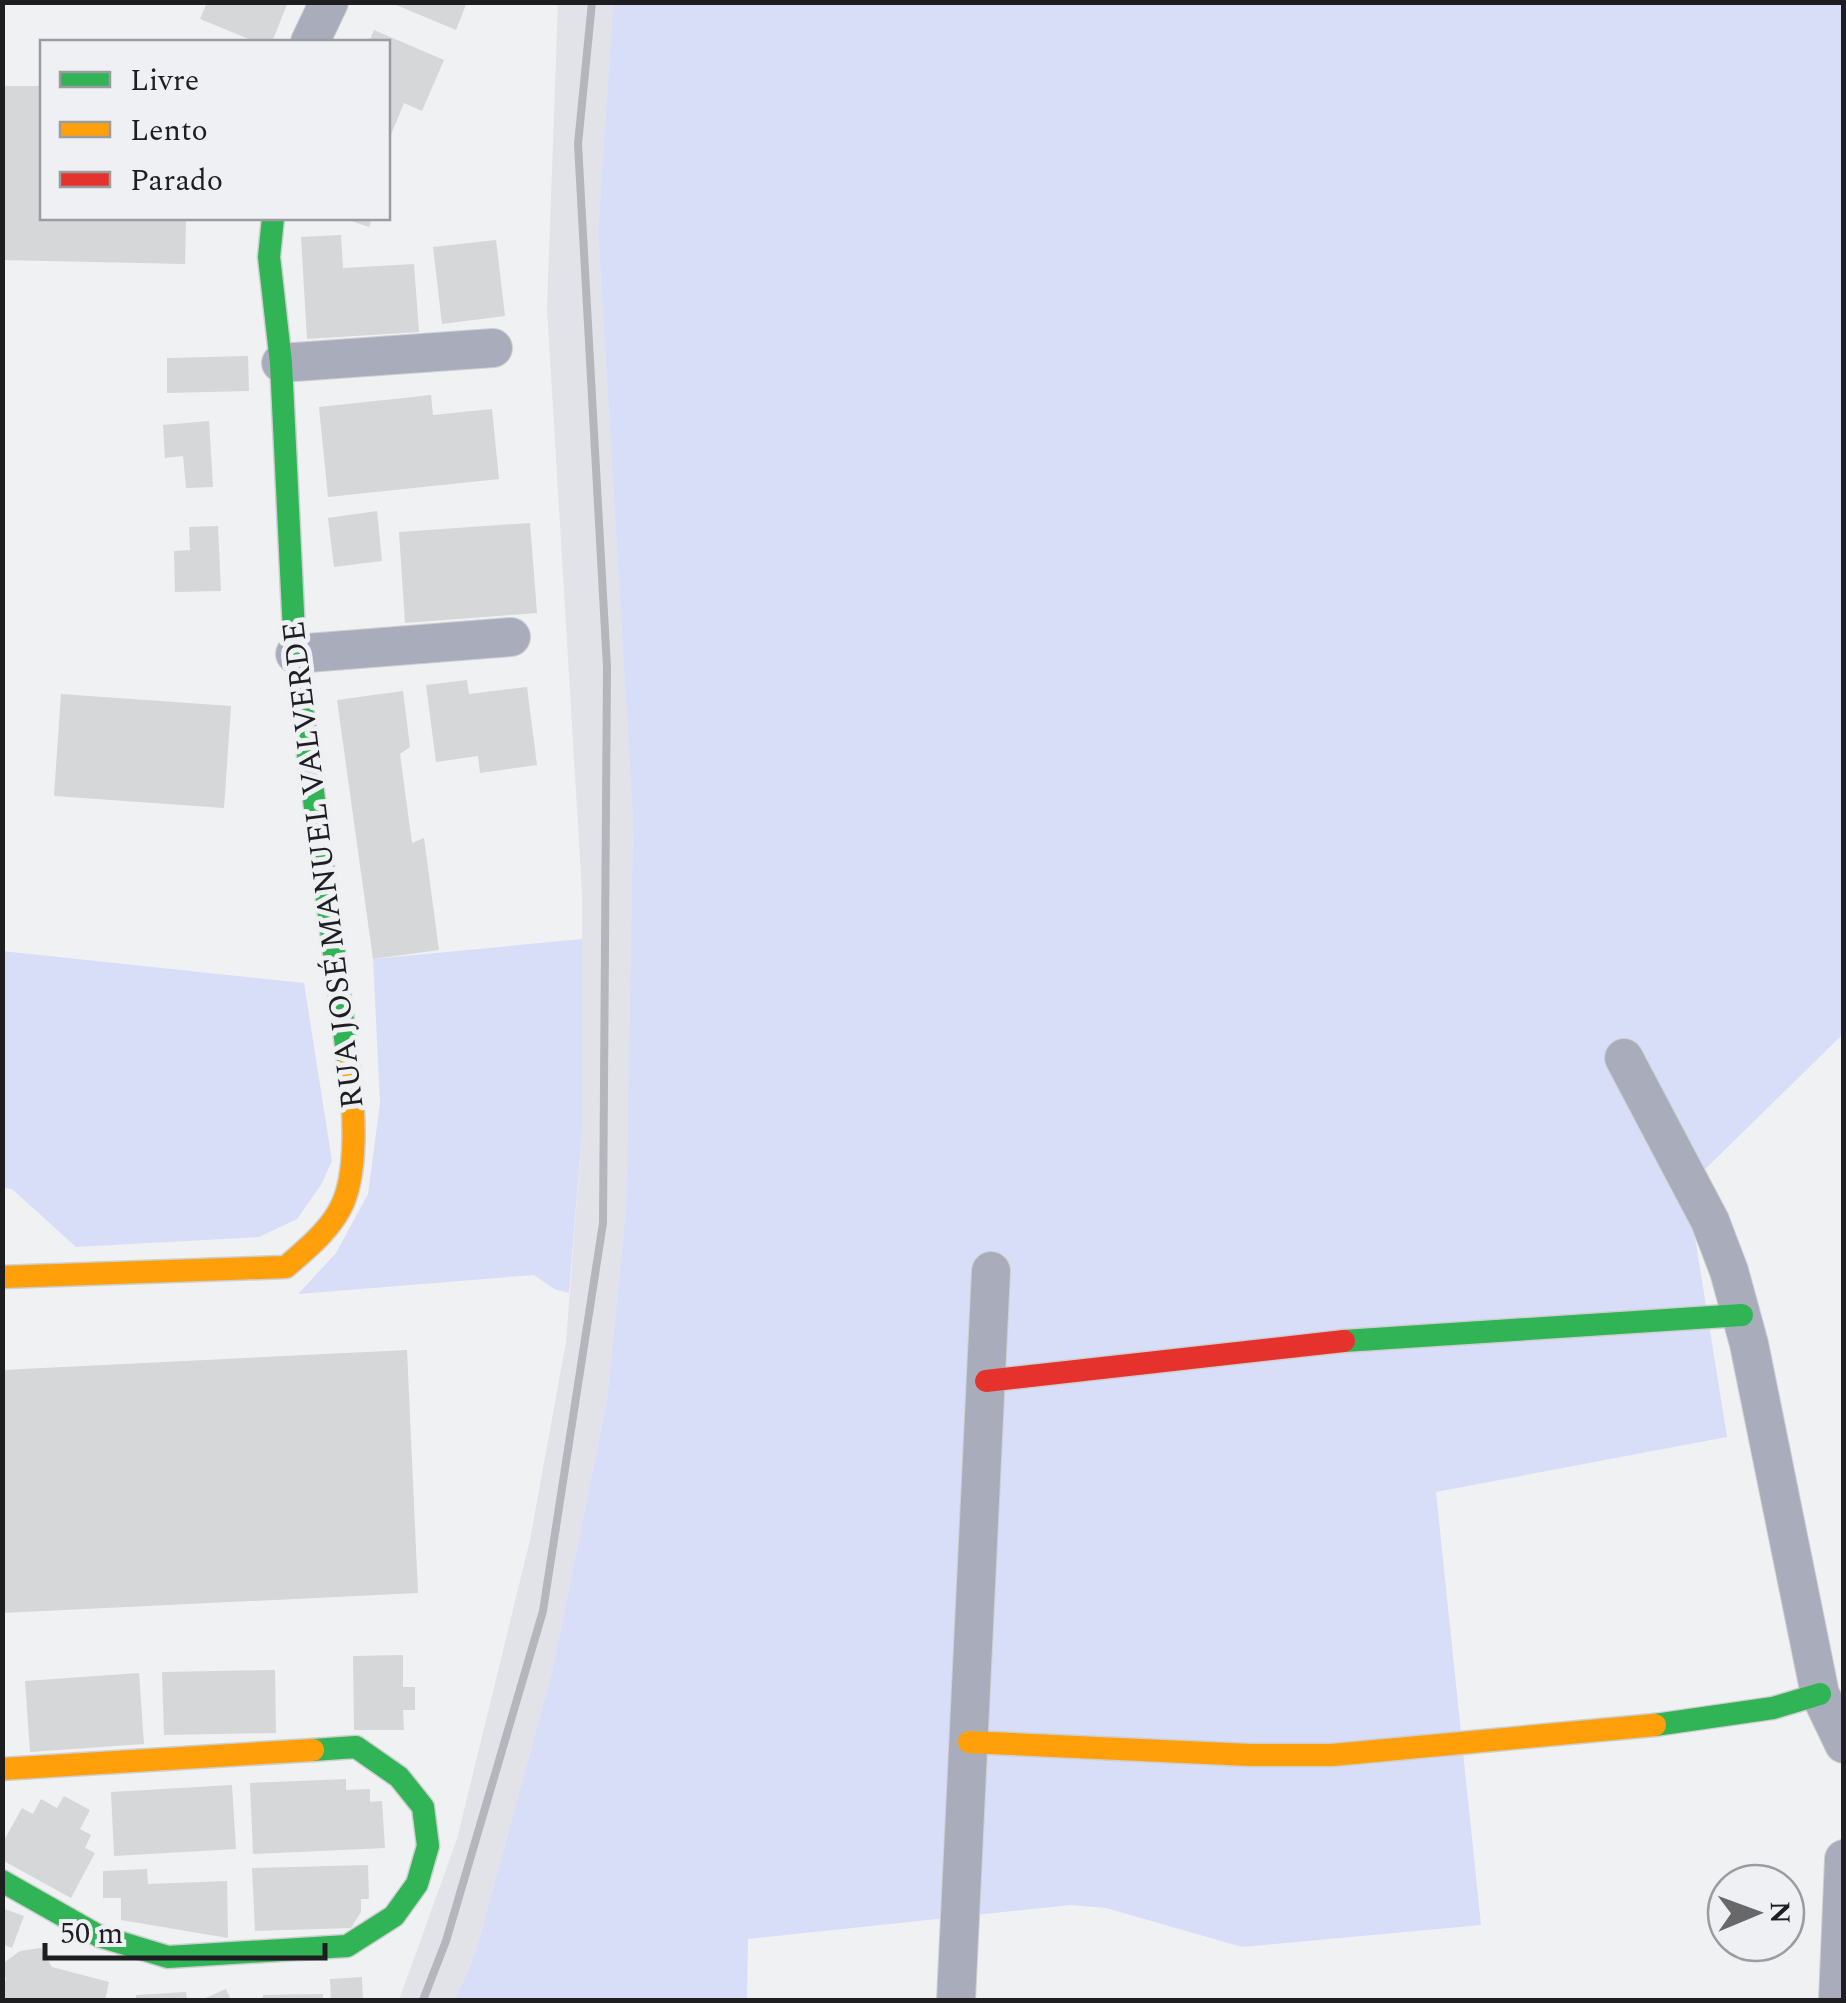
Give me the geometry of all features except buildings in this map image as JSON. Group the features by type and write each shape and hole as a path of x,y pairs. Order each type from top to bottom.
{"street":[{"path":"311,40 329,2"},
{"name":"RUA JOSÉ MANUEL VALVERDE","path":"2,1277 286,1267 320,1238 343,1205 352,1142 350,1076 295,654 281,362 270,257 273,220"},
{"path":"281,362 493,348"},
{"path":"295,654 511,637"},
{"path":"1624,1058 1710,1221 1742,1315 1820,1694 1844,1744"},
{"path":"956,2000 991,1272"},
{"path":"986,1381 1375,1338 1742,1315"},
{"path":"969,1742 1332,1755 1693,1722 1773,1708 1820,1694"},
{"path":"2,1770 356,1747 400,1777 423,1806 428,1846 417,1884 394,1916 347,1946 168,1957 99,1936 2,1881"},
{"path":"1838,2000 1844,1859"}],"shaded area":[{"path":"558,3 613,3 598,231 633,821 626,1208 607,1398 552,1672 475,1954 455,2000 399,2000 457,1839 530,1540 566,1342 582,1132 582,892 547,308"},
{"path":"613,3 1843,3 1843,1034 1687,1187 1727,1437 1436,1492 1481,1925 1242,1947 1106,1908 1070,1905 748,1939 747,2000 455,2000 475,1954 552,1672 607,1399 626,1208 633,821 598,231"},
{"path":"582,939 582,1132 569,1293 554,1289 534,1275 298,1294 336,1253 368,1194 380,1103 373,959"},
{"path":"2,951 304,983 332,1161 297,1219 259,1237 76,1247 12,1189 3,1188"}],"railway":[{"path":"423,2000 446,1941 543,1611 603,1223 607,667 578,144 592,2"}],"traffic: fast":[{"path":"273,220 269,257 281,363 295,654 349,1068"},
{"path":"1344,1341 1742,1315"},
{"path":"1655,1725 1773,1708 1820,1694"},
{"path":"2,1881 99,1936 168,1957 347,1946 394,1916 417,1884 428,1846 423,1807 399,1777 356,1747 313,1750"}],"traffic: slow":[{"path":"2,1277 286,1267 329,1225 346,1195 353,1140 349,1068"},
{"path":"969,1742 1332,1755 1655,1725"},
{"path":"2,1769 313,1750"}],"traffic: jam":[{"path":"986,1381 1344,1341"}]}
